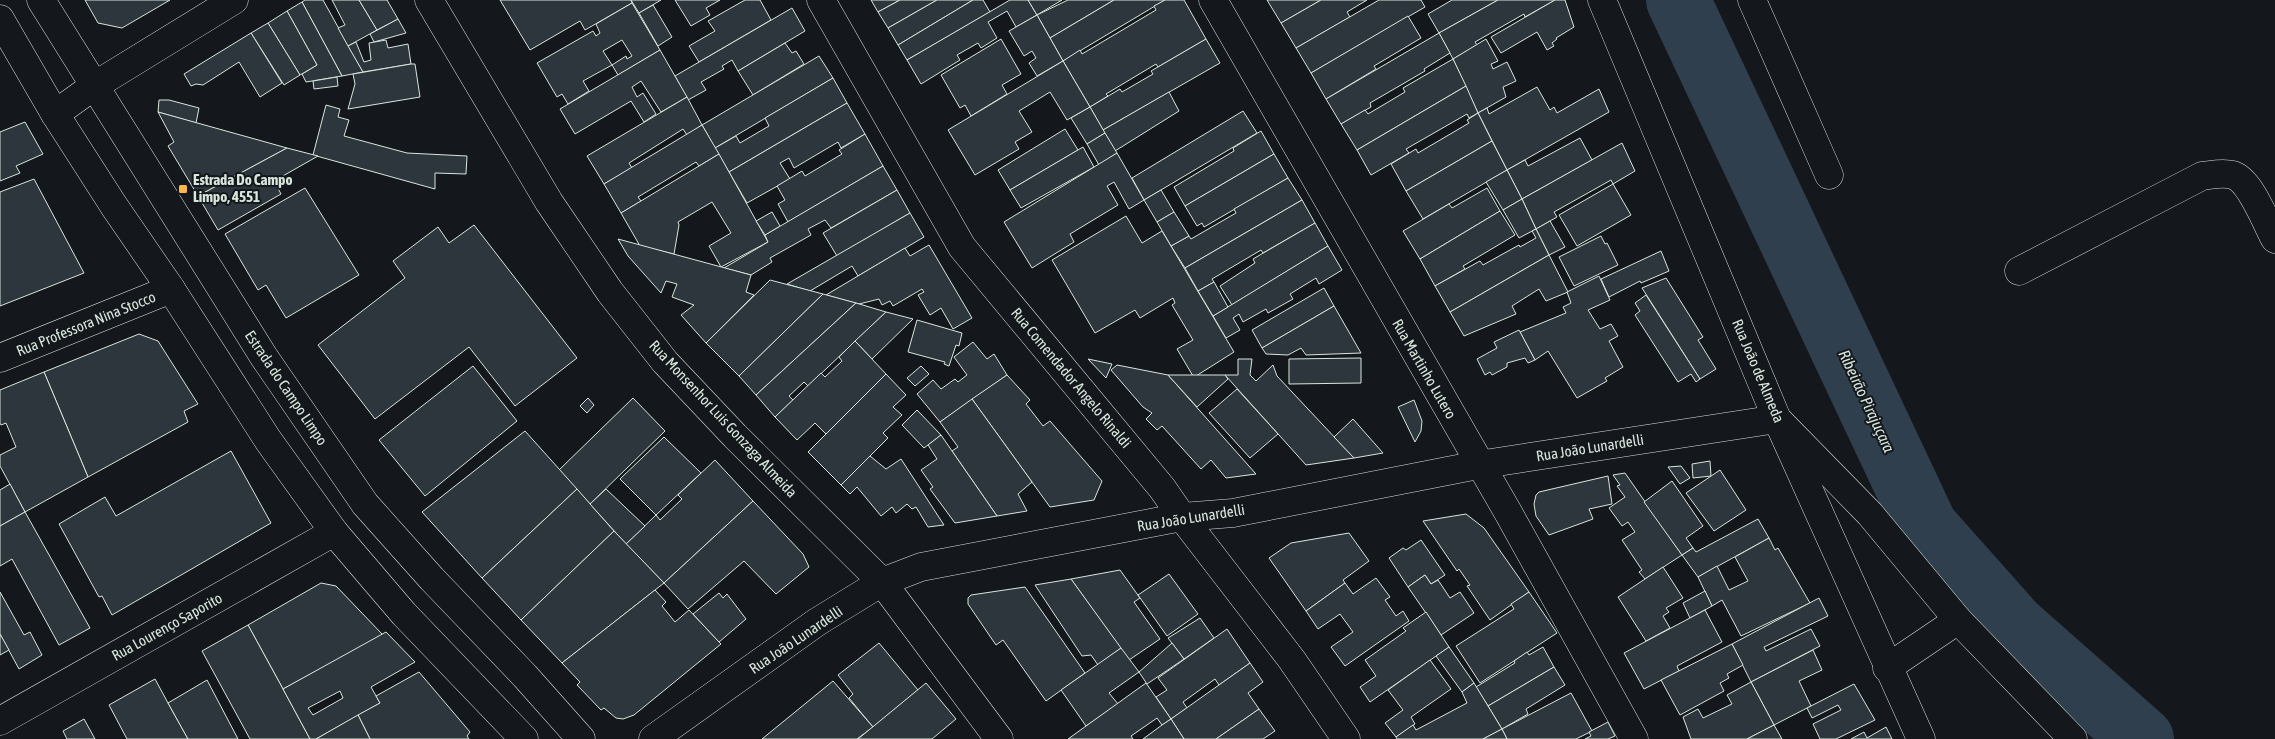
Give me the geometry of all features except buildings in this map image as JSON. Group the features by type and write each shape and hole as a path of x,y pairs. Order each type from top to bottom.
{"street":[{"name":"Estrada do Campo Limpo","path":"40,0 264,357 365,504 581,739"},
{"path":"55,114 94,86 234,0"},
{"name":"Rua Monsenhor Luis Gonzaga Almeida","path":"429,0 549,202 610,292 665,362 735,436 882,582 1000,739"},
{"name":"Rua Comendador Angelo Rinaldi","path":"821,0 962,247 1162,488 1182,517 1292,660 1346,739"},
{"name":"Rua Martinho Lutero","path":"1213,0 1478,465 1509,514 1634,739"},
{"name":"Rua João de Almeda","path":"1602,0 1777,419 1921,739"},
{"path":"1752,0 1829,175"},
{"path":"0,19 55,114 114,206 171,289 268,440 334,532 404,614 524,739"},
{"path":"2019,271 2202,176 2221,173 2235,176 2246,185 2275,239"},
{"name":"Rua Professora Nina Stocco","path":"0,358 171,289"},
{"path":"1777,419 1870,514 1958,620 2074,739"},
{"name":"Rua João Lunardelli","path":"653,739 817,622 882,582 921,567 1182,517 1233,513 1478,465 1777,419"},
{"name":"Rua Lourenço Saporito","path":"0,721 334,532"},
{"path":"1888,668 1958,620"}],"waterway":[{"name":"Ribeirão Pirajuçara","path":"1678,0 1926,527 2014,626 2142,739"}],"place":[{"name":"Estrada Do Campo Limpo, 4551","path":"183,189"}]}
